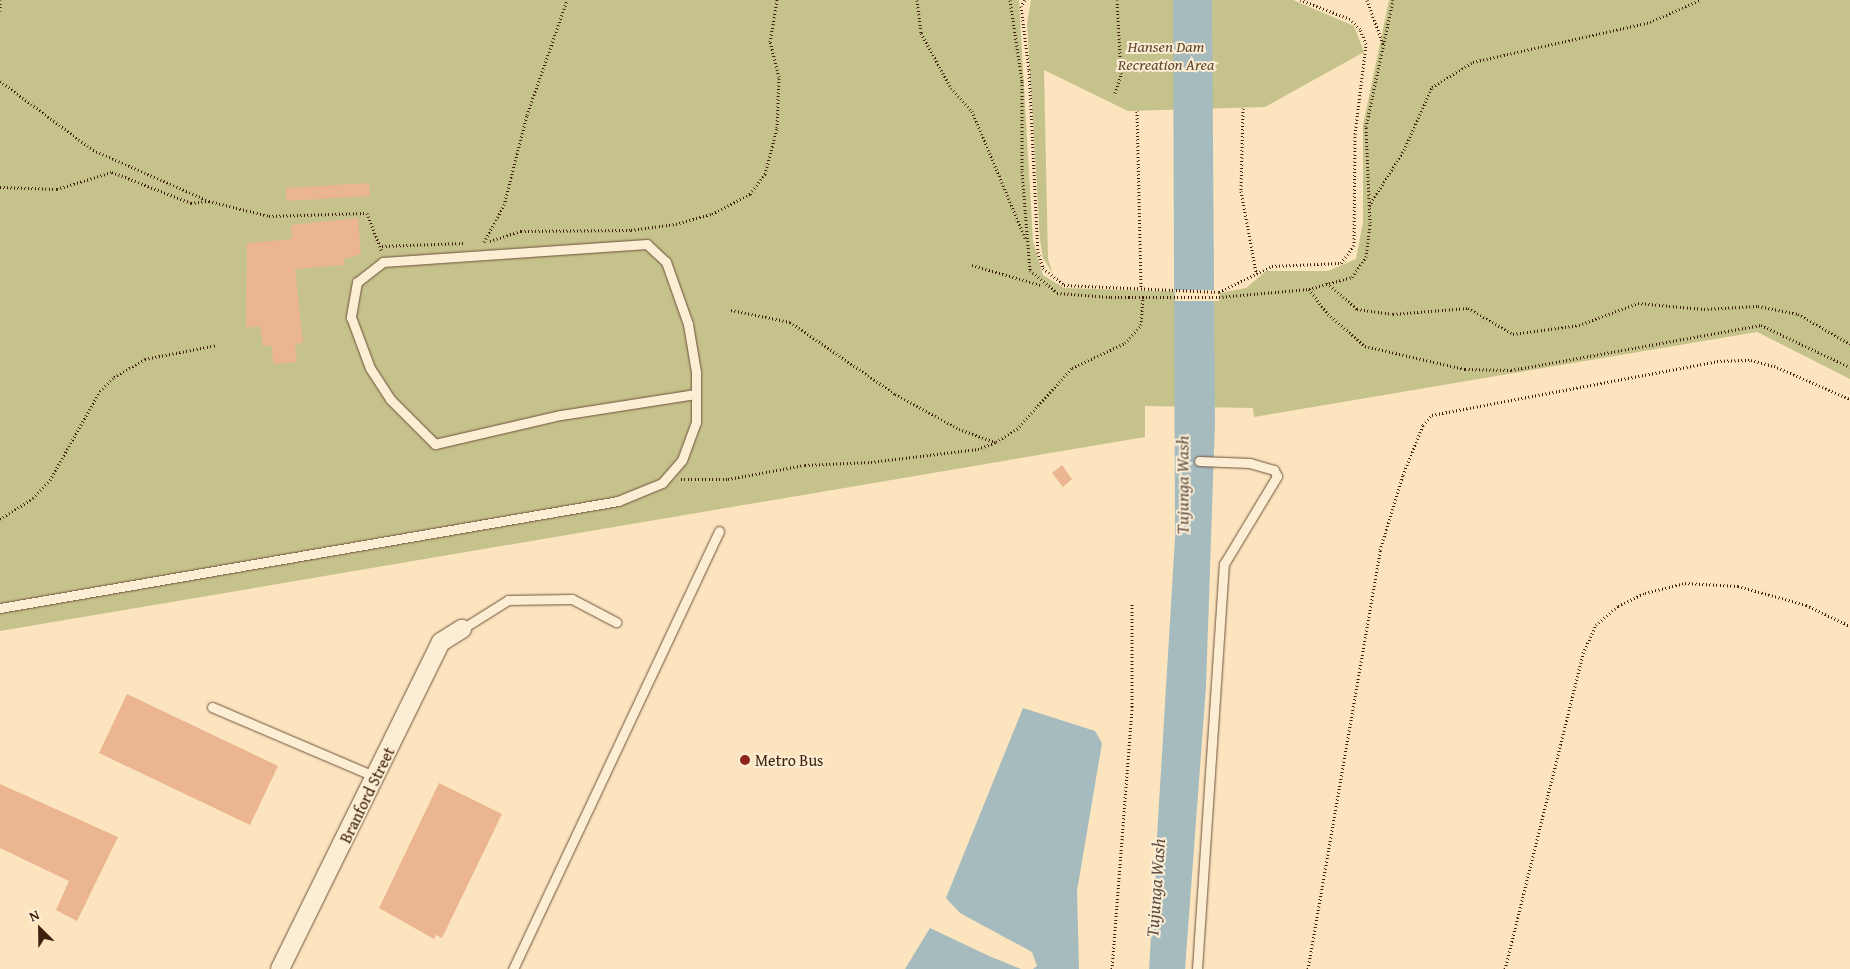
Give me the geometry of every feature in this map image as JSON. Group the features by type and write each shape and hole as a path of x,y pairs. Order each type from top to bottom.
{"street":[{"name":"Branford Street","path":"280,969 441,642 462,629"}],"lane":[{"path":"0,608 618,501 643,494 669,476 693,438 695,394 696,372 679,294 666,262 647,244 383,262 357,282 351,317 370,368 390,399 435,444 561,415 695,394"},
{"path":"1197,969 1224,564 1277,476 1274,470 1250,462 1199,462"},
{"path":"512,969 719,531"},
{"path":"462,629 508,600 572,599 616,622"},
{"path":"212,707 376,777"}],"path":[{"path":"0,0 0,11"},
{"path":"487,242 489,229 504,206 527,115 567,0"},
{"path":"478,242 487,242 522,231 631,230 676,224 712,214 750,194 765,174 777,128 779,77 770,42 777,0"},
{"path":"917,0 921,33 952,88 972,111 1027,241"},
{"path":"1010,0 1007,4 1022,82 1027,241 1030,270 1044,287"},
{"path":"1025,0 1021,6 1029,70 1038,252 1043,268 1064,285 1175,292 1220,292 1256,272 1272,266 1341,263 1354,246 1355,134 1366,44 1360,29 1350,20 1301,0"},
{"path":"1115,93 1121,74 1117,0"},
{"path":"1367,0 1384,45"},
{"path":"972,265 1079,296 1219,297 1309,289 1352,277 1366,257 1368,207 1366,127 1393,0"},
{"path":"1368,207 1404,150 1432,86 1473,62 1659,19 1700,0"},
{"path":"0,80 93,150 209,201 269,216 367,213 382,246 383,262"},
{"path":"1243,108 1242,198 1256,272"},
{"path":"1138,111 1140,289"},
{"path":"0,187 57,189 112,172 191,203 209,201"},
{"path":"382,246 469,242"},
{"path":"1328,284 1357,309 1393,314 1468,308 1514,334 1579,325 1638,303 1704,310 1758,306 1798,314 1850,344"},
{"path":"1309,289 1328,314 1365,346 1465,369 1511,370 1761,325 1850,367"},
{"path":"1165,297 1175,292"},
{"path":"669,476 728,479 805,465 978,449 996,442 1017,429 1072,368 1125,343 1141,325 1143,297"},
{"path":"731,310 790,322 894,394 959,429 996,442"},
{"path":"0,519 34,498 50,480 100,391 114,377 145,359 217,345"},
{"path":"1308,969 1380,550 1403,475 1423,425 1432,415 1717,361 1751,360 1774,366 1850,399"},
{"path":"1505,969 1583,653 1596,625 1618,606 1645,593 1685,583 1738,586 1806,605 1850,626"},
{"path":"1112,969 1132,707 1132,603"}],"green space":[{"path":"0,0 1019,0 1033,241 1043,275 1064,288 1220,293 1246,288 1266,271 1328,271 1356,259 1363,222 1363,125 1389,0 1850,0 1850,379 1757,332 1254,417 1253,408 1145,406 1145,437 0,631"},
{"name":"Hansen Dam Recreation Area","path":"1031,0 1293,0 1354,26 1364,52 1265,107 1128,111 1044,70 1048,259 1053,274 1043,258 1040,240 1027,24"}],"water":[{"name":"Tujunga Wash","path":"1173,0 1212,0 1215,422 1206,687 1185,969 1149,969 1175,538"},
{"path":"1023,708 1095,731 1102,743 1077,891 1079,969 1033,969 1037,966 1032,952 960,913 946,898"},
{"path":"930,928 989,956 1021,969 905,969"}],"pier":[{"path":"1175,290 1220,290 1219,301 1175,301"}],"building":[{"path":"369,183 370,196 286,201 286,188"},
{"path":"358,218 361,254 344,259 345,265 295,269 303,343 295,344 297,362 273,364 272,346 263,346 260,326 246,328 247,243 292,239 291,225"},
{"path":"1062,465 1072,479 1063,487 1052,473"},
{"path":"127,694 278,766 250,825 99,753"},
{"path":"439,783 502,814 442,938 436,935 434,939 379,908"},
{"path":"0,784 118,837 77,921 56,910 69,881 0,848"}],"place":[{"name":"Metro Bus","path":"745,760"}]}
